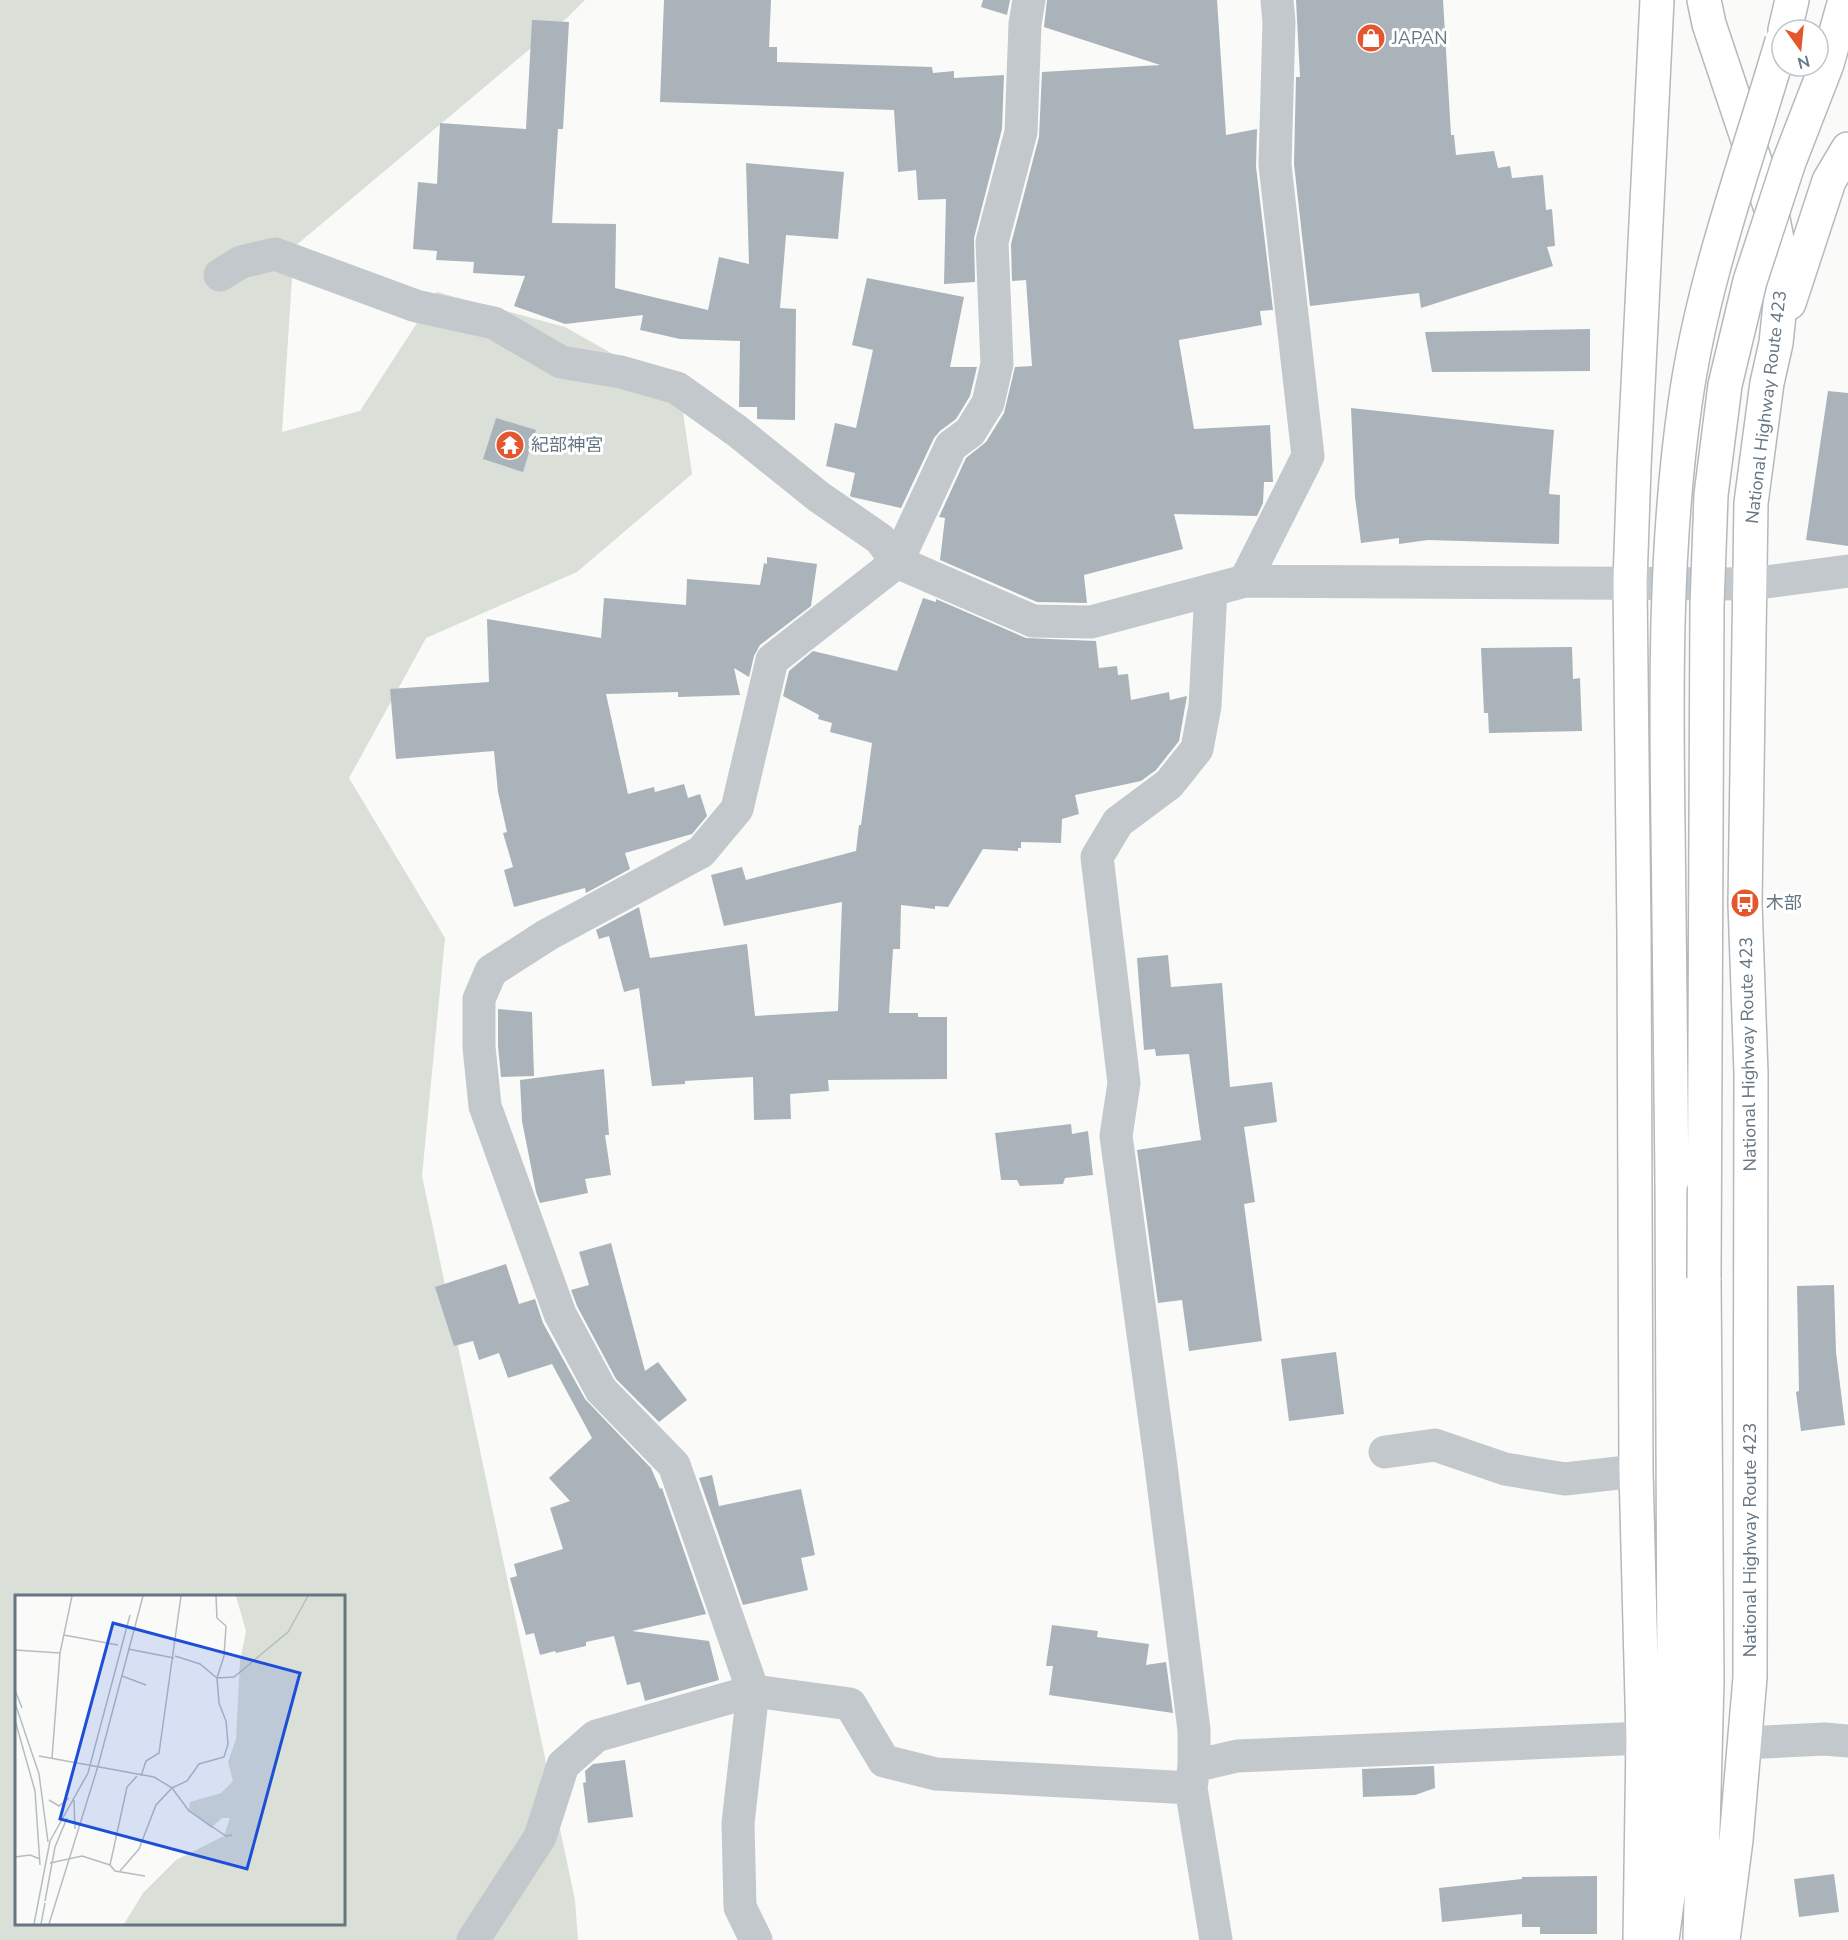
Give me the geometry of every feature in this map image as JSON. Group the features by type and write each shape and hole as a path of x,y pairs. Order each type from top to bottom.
{"highway":[{"path":"1640,1940 1643,1738 1635,1471 1634,934 1630,582 1657,0"},
{"name":"National Highway Route 423","path":"1704,0 1709,24 1771,209 1780,254 1781,295 1776,343 1767,383 1752,492 1745,903 1750,1074 1750,1655 1736,1840 1723,1940"},
{"path":"1788,18 1792,0"},
{"path":"1700,1940 1707,1680 1704,1278 1707,605 1711,495 1725,385 1749,281 1789,162 1827,64 1845,0"},
{"path":"1662,1940 1671,1873 1674,1708 1672,1180 1666,710 1673,497 1685,401 1702,315 1722,238 1771,78"},
{"path":"1776,343 1829,181 1848,149"}],"street":[{"path":"756,1940 740,1907 738,1823 753,1690 674,1466 601,1390 560,1314 485,1106 479,1047 479,999 491,971 547,935 701,852 737,808 772,660 897,562 951,446 970,432 987,403 997,364 992,242 1021,132 1025,24 1029,0"},
{"path":"1245,581 1308,456 1275,165 1280,22 1277,0"},
{"path":"220,275 241,261 275,254 416,306 494,323 561,362 621,372 677,388 737,430 819,497 880,538 897,562 1033,621 1091,622 1245,581 1750,584 1848,572"},
{"path":"1211,590 1205,706 1197,749 1168,784 1118,822 1098,858 1124,1083 1116,1136 1190,1695 1194,1730 1192,1777 1216,1940"},
{"path":"1385,1452 1435,1445 1505,1469 1565,1479 1635,1471"},
{"path":"472,1940 540,1837 563,1765 596,1736 753,1690 850,1704 884,1761 936,1774 1192,1777 1237,1756 1643,1738"},
{"path":"1745,1743 1824,1739 1848,1741"}],"shaded area":[{"path":"0,0 585,0 568,17 294,247 282,432 360,411 437,292 565,327 680,392 692,474 577,572 426,638 349,778 445,938 422,1176 575,1900 578,1940 0,1940"}],"building":[{"path":"664,0 771,0 769,47 777,47 777,62 932,67 933,73 954,71 954,78 1004,75 1002,129 974,238 975,282 944,284 946,199 918,200 916,170 898,172 894,110 660,102"},
{"path":"983,0 1010,0 1007,15 981,7"},
{"path":"1047,0 1217,0 1226,135 1257,129 1256,167 1273,310 1260,311 1262,325 1179,340 1194,429 1270,425 1273,482 1264,482 1263,503 1257,516 1174,514 1183,549 1084,575 1087,603 1037,602 940,560 945,518 939,517 966,458 986,442 1004,413 1015,367 1032,366 1026,280 1012,281 1011,244 1039,137 1042,72 1160,65 1044,27"},
{"path":"1296,0 1443,0 1451,135 1454,135 1456,155 1494,151 1498,168 1510,166 1512,178 1543,175 1546,210 1552,209 1555,246 1547,247 1553,266 1421,308 1419,293 1310,306 1294,164 1296,77 1300,77"},
{"path":"532,20 569,22 563,129 558,129 552,223 616,224 615,288 708,310 719,257 749,264 746,163 844,172 838,239 786,235 780,308 796,309 795,420 757,419 757,407 739,407 740,341 680,339 640,330 643,315 565,324 514,306 525,276 473,273 474,262 436,260 437,251 413,249 418,182 437,184 440,123 526,129"},
{"path":"867,278 964,297 950,367 977,367 970,396 956,419 934,438 901,508 850,496 855,473 826,466 835,423 856,428 873,350 852,345"},
{"path":"1590,329 1590,371 1432,372 1425,332"},
{"path":"1828,391 1848,393 1848,546 1806,540"},
{"path":"1351,408 1554,430 1549,494 1560,495 1559,544 1428,540 1399,544 1399,538 1361,543 1355,497"},
{"name":"紀部神宮","path":"496,418 536,430 523,472 483,459"},
{"path":"767,557 817,564 811,606 760,645 754,656 749,677 734,668 740,695 678,697 678,692 606,694 628,794 654,787 655,792 684,784 688,798 700,794 707,816 692,834 625,853 630,869 586,893 585,888 514,907 504,870 513,867 503,833 507,832 498,792 494,751 396,759 390,689 489,682 487,619 601,638 604,598 686,605 687,579 760,585"},
{"path":"923,598 936,602 936,599 1026,638 1096,641 1099,668 1117,666 1118,675 1128,674 1131,700 1169,692 1170,700 1187,696 1179,741 1156,770 1141,781 1075,795 1079,814 1062,819 1061,843 1021,842 1021,848 1018,848 1018,851 983,849 948,907 935,906 935,909 901,905 900,949 893,949 889,1013 918,1013 918,1017 947,1017 947,1079 828,1080 829,1091 790,1094 791,1119 754,1120 753,1077 685,1081 685,1084 652,1086 639,988 624,992 609,936 599,939 596,930 639,907 650,958 747,944 755,1016 838,1011 842,902 724,926 711,875 742,867 746,880 856,851 872,743 830,732 832,723 818,719 819,715 783,696 789,671 813,651 897,671"},
{"path":"1572,647 1573,679 1580,678 1582,731 1489,733 1488,713 1484,713 1481,648"},
{"path":"1168,955 1171,987 1222,983 1230,1087 1272,1082 1277,1122 1244,1127 1255,1202 1244,1204 1262,1341 1189,1351 1182,1300 1158,1303 1137,1150 1201,1140 1189,1054 1156,1056 1155,1049 1144,1050 1137,958"},
{"path":"498,1009 532,1012 534,1076 501,1077"},
{"path":"604,1069 609,1135 605,1135 611,1175 585,1179 588,1193 540,1203 522,1121 520,1080"},
{"path":"1071,1124 1072,1134 1088,1131 1093,1175 1065,1178 1063,1184 1020,1186 1017,1180 1001,1180 995,1133"},
{"path":"611,1243 645,1371 658,1362 687,1400 659,1422 616,1379 577,1306 571,1290 589,1285 579,1252"},
{"path":"506,1264 519,1304 535,1299 543,1323 585,1399 651,1468 660,1489 662,1488 706,1614 632,1631 709,1641 719,1680 645,1701 640,1682 627,1685 614,1636 586,1642 586,1646 540,1655 534,1633 526,1635 510,1578 517,1576 514,1564 563,1549 550,1508 570,1501 549,1478 592,1438 552,1364 508,1378 499,1353 479,1360 473,1341 454,1346 435,1287"},
{"path":"1834,1285 1836,1352 1845,1425 1801,1431 1796,1392 1799,1391 1797,1286"},
{"path":"1336,1352 1344,1414 1289,1421 1281,1359"},
{"path":"712,1475 719,1506 801,1489 815,1555 801,1558 808,1590 743,1605 699,1478"},
{"path":"1052,1625 1098,1631 1097,1637 1149,1644 1146,1665 1166,1662 1173,1713 1049,1695 1053,1666 1046,1666"},
{"path":"625,1760 633,1817 588,1823 583,1783 586,1782 585,1771 593,1764"},
{"path":"1434,1766 1435,1788 1415,1795 1363,1797 1362,1769"},
{"path":"1834,1874 1839,1912 1799,1917 1794,1879"},
{"path":"1597,1876 1597,1934 1540,1934 1540,1927 1522,1927 1522,1914 1442,1922 1439,1888 1522,1879 1522,1877"}],"place":[{"name":"JAPAN","path":"1371,38"},
{"name":"紀部神宮","path":"510,445"},
{"name":"木部","path":"1745,903"}]}
